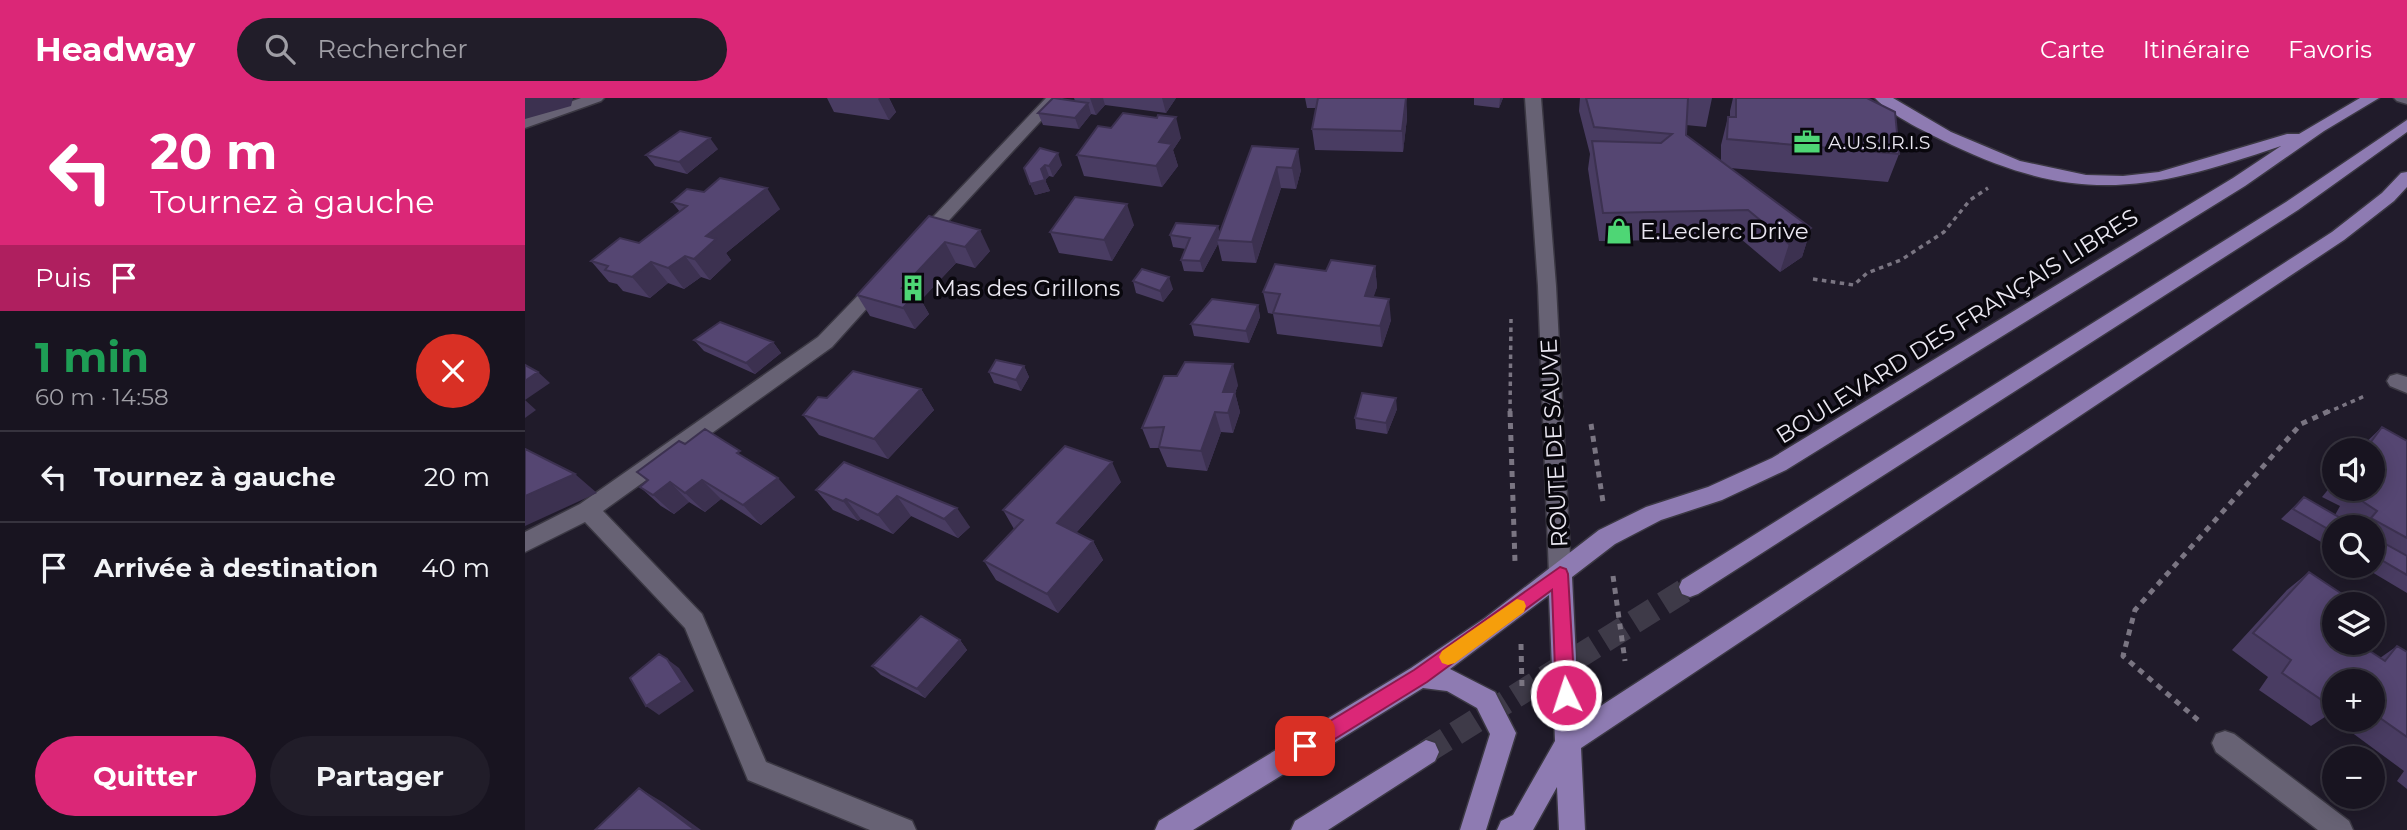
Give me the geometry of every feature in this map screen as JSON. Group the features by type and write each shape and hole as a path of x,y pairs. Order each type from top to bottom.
{"main road":[{"path":"1883,98 1948,139 2021,166 2079,178 2119,181 2157,178 2201,167 2318,128"},
{"name":"BOULEVARD DES FRANÇAIS LIBRES","path":"1168,830 1420,676 1607,537 1654,513 1714,494 1779,464 2239,182 2318,128 2364,102"},
{"path":"1689,587 2292,206 2407,125"},
{"path":"1510,830 1522,824 1569,741 2338,236 2388,197 2407,177"},
{"name":"ROUTE DE SAUVE","path":"1560,574 1572,830"},
{"path":"1420,676 1451,680 1486,700 1503,733 1473,830"},
{"path":"1304,830 1426,752"}],"street":[{"path":"525,123 596,98"},
{"path":"911,251 1054,98"},
{"name":"ROUTE DE SAUVE","path":"1533,98 1547,286 1560,574"},
{"path":"525,542 587,510 825,342 892,271"},
{"path":"587,510 694,621 757,771 903,830"},
{"path":"2225,743 2340,830"}],"path":[{"path":"1814,279 1854,285 1867,273 1901,260 1944,232 1970,200 2021,166"},
{"path":"2225,743 2123,656 2135,610 2301,424 2402,384"}],"building":[{"path":"1053,98 1088,103 1075,118 1038,113"},
{"path":"1318,98 1406,98 1402,131 1312,129"},
{"path":"1586,98 1688,98 1686,135 1811,228 1789,244 1748,210 1603,213 1592,141 1661,143 1672,134 1594,127"},
{"path":"1736,98 1867,98 1895,112 1899,154 1727,139 1728,117 1736,117"},
{"path":"1123,113 1157,118 1158,115 1176,117 1159,142 1172,144 1156,166 1077,155 1098,126 1111,128"},
{"path":"680,131 710,138 679,162 646,155"},
{"path":"1252,146 1298,149 1292,168 1277,167 1252,242 1217,240"},
{"path":"1040,148 1058,153 1049,166 1045,165 1041,169 1045,180 1030,184 1024,168"},
{"path":"720,178 767,188 706,236 716,239 694,259 685,256 668,268 651,262 632,277 605,270 608,266 591,261 620,238 639,243 687,206 672,202 687,189 704,192"},
{"path":"1075,197 1127,204 1104,240 1050,232"},
{"path":"929,216 980,230 965,247 945,242 902,288 917,293 903,308 857,295"},
{"path":"1176,223 1218,226 1200,261 1181,260 1190,238 1170,235"},
{"path":"1331,260 1375,266 1365,296 1389,299 1380,326 1273,313 1280,294 1263,292 1275,264 1326,271"},
{"path":"1142,269 1169,277 1160,291 1133,281"},
{"path":"1212,299 1258,305 1246,331 1191,324"},
{"path":"720,322 773,342 746,363 694,340"},
{"path":"996,360 1024,366 1016,380 989,372"},
{"path":"1185,362 1233,364 1223,392 1235,392 1228,413 1215,412 1201,451 1159,447 1164,427 1142,428 1164,376 1177,376"},
{"path":"525,365 538,372 525,381"},
{"path":"853,371 921,389 874,439 803,415 818,397 827,398"},
{"path":"1362,393 1396,398 1386,423 1355,418"},
{"path":"2382,427 2407,441 2407,538 2385,526 2385,515 2374,515 2377,511 2362,501 2385,501 2385,438 2374,438"},
{"path":"705,429 778,478 743,505 702,480 685,493 670,482 653,495 640,487 648,480 637,472 679,441 685,444"},
{"path":"1065,446 1112,462 1057,523 1093,541 1047,594 984,561 1023,520 1003,510"},
{"path":"525,449 575,474 525,496"},
{"path":"844,462 957,508 944,519 897,496 878,515 846,499 843,501 816,490"},
{"path":"2304,497 2335,515 2322,515 2322,526 2293,509"},
{"path":"2385,544 2407,556 2407,575 2385,562"},
{"path":"2309,572 2339,592 2322,592 2322,655 2376,655 2385,661 2397,646 2407,652 2407,737 2385,721 2385,669 2322,669 2322,700 2282,673 2291,660 2253,633"},
{"path":"921,616 960,640 917,689 872,666"},
{"path":"659,654 667,659 682,682 646,706 630,678"},
{"path":"639,788 695,830 595,830"}],"tunnel":[{"path":"1426,752 1690,587"}],"slow traffic":[{"path":"1448,657 1517,606"}],"place":[{"name":"A.U.S.I.R.I.S","path":"1807,142"},
{"name":"E.Leclerc Drive","path":"1619,231"},
{"name":"Mas des Grillons","path":"913,288"}],"route":[{"path":"1305,746 1420,676 1560,574 1566,695"}]}
